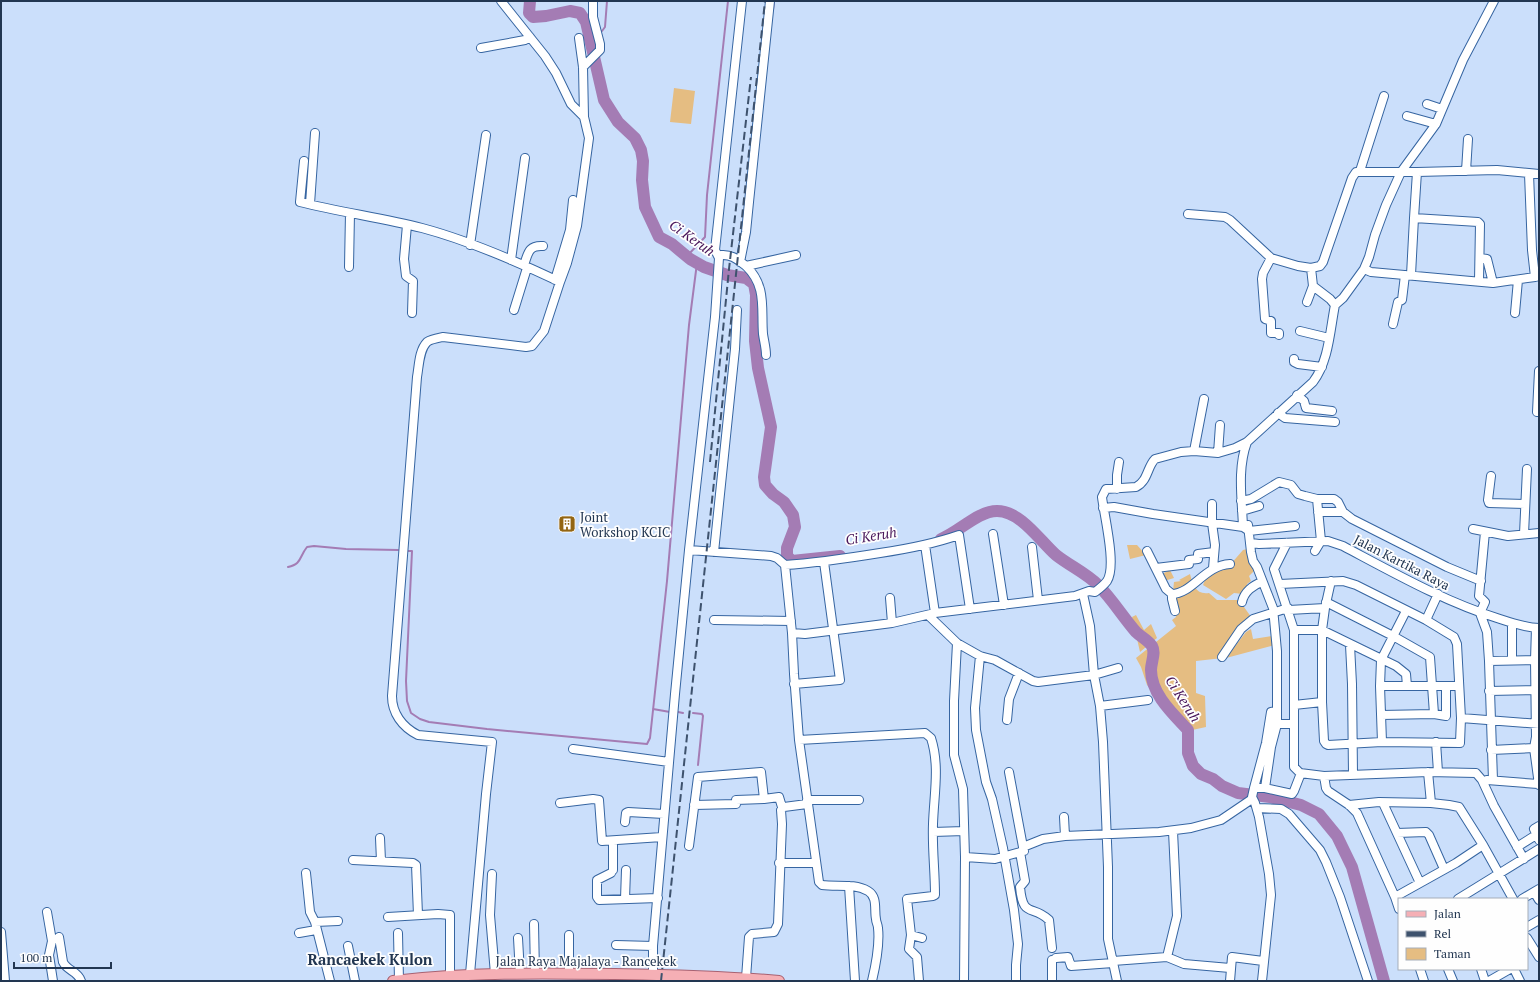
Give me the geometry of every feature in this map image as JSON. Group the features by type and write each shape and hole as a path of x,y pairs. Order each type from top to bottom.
{"main road":[{"name":"Jalan Raya Majalaya - Rancekek","path":"397,981 450,978 470,974 481,978 495,974 569,972 591,977 653,974 692,978 746,978 779,981"}],"street":[{"path":"501,1 528,39 556,73 571,104 584,117"},
{"path":"582,67 599,52 600,44 593,17 593,1"},
{"path":"653,974 653,946 664,814 689,550 715,317 719,258 715,250 742,1"},
{"path":"743,264 770,1"},
{"path":"792,633 805,634 892,622 931,614 1083,594 1089,591 1095,592 1104,585 1110,572 1108,530 1102,497 1106,489 1136,487 1140,485 1144,481 1155,458 1181,452 1218,452 1236,448 1247,442 1300,398 1313,382 1322,367 1335,304 1343,298 1366,270 1375,235 1386,205 1404,172 1436,124 1463,60 1494,1"},
{"path":"558,281 567,263 577,226 589,138 584,117 580,38"},
{"path":"481,48 528,39"},
{"path":"1360,171 1384,96"},
{"path":"1427,104 1442,108"},
{"path":"1407,116 1436,124"},
{"path":"310,204 315,133"},
{"path":"470,244 486,135"},
{"path":"1466,171 1468,139"},
{"path":"511,260 525,158"},
{"path":"304,161 300,202 423,228 511,260 558,281"},
{"path":"1188,214 1225,216 1271,258 1298,266 1312,268 1317,267 1322,263 1352,178 1356,172 1497,170 1539,174"},
{"path":"1393,324 1398,302 1402,300 1408,275 1417,172"},
{"path":"1366,270 1493,283 1537,277 1532,246 1529,174"},
{"path":"470,974 492,742 418,735 402,724 392,707 417,377 423,348 427,342 433,339 443,337 526,347 532,346 544,331 570,230 573,200"},
{"path":"349,267 350,213"},
{"path":"1414,218 1478,222 1480,224 1479,281"},
{"path":"407,225 404,267 406,276 414,281 412,313"},
{"path":"514,310 531,249 534,246 543,246"},
{"path":"719,258 724,254 735,257 752,272 759,283 762,298 763,336 766,355"},
{"path":"743,264 796,255"},
{"path":"1271,258 1263,273 1262,279 1265,319 1270,321 1271,333 1278,333 1279,335"},
{"path":"1480,258 1487,259 1493,283"},
{"path":"1307,302 1313,286 1312,268"},
{"path":"1515,314 1518,280"},
{"path":"1313,286 1335,304"},
{"path":"714,552 734,356 737,310"},
{"path":"1300,331 1329,338"},
{"path":"1294,359 1294,362 1298,364 1322,367"},
{"path":"1539,371 1537,412 1539,412"},
{"path":"1300,398 1306,408 1332,411"},
{"path":"1194,451 1204,399"},
{"path":"1280,415 1292,420 1335,422"},
{"path":"1218,452 1220,425"},
{"path":"1247,442 1242,461 1243,501 1247,529 1253,561 1257,567 1259,583 1270,613 1277,651 1274,712 1253,793 1269,874 1271,895 1262,981"},
{"path":"1117,489 1119,462"},
{"path":"1524,534 1527,469"},
{"path":"1491,476 1488,500 1489,503 1526,504"},
{"path":"1243,501 1251,499 1278,482 1291,485 1298,494 1317,499 1334,499 1338,502 1343,512 1352,519 1447,567 1481,580"},
{"path":"1315,551 1321,541 1317,499"},
{"path":"1208,571 1215,545 1212,523 1212,504"},
{"path":"1245,511 1259,506"},
{"path":"1103,508 1114,507 1247,529 1295,526"},
{"path":"1318,512 1343,512"},
{"path":"1473,529 1508,536 1539,533"},
{"path":"1486,532 1481,565 1480,596 1485,603 1480,613 1487,632 1489,691 1492,720 1491,750 1493,780"},
{"path":"993,534 1004,605"},
{"path":"785,565 824,562 925,545 959,535 970,609"},
{"name":"Jalan Kartika Raya","path":"1250,543 1260,544 1328,541 1343,546 1438,594 1480,613 1512,623 1538,628"},
{"path":"1287,543 1274,567 1294,630 1294,767 1301,773 1324,776 1428,772 1476,773 1482,780 1494,806 1524,859"},
{"path":"925,545 931,614 957,643 980,656 996,660 1019,674 1038,682 1094,674 1118,668"},
{"path":"1032,547 1038,600"},
{"path":"689,550 771,556 777,558 785,565 792,633 794,684 799,740 819,882 822,886 849,886 863,889 873,894 875,900 878,942 872,981"},
{"path":"1147,551 1166,589 1172,594 1172,599 1176,610"},
{"path":"1156,568 1189,564 1189,560 1198,559 1198,554 1214,552"},
{"path":"794,684 840,680 832,630 824,562"},
{"path":"1172,594 1184,590 1208,571 1230,564"},
{"path":"1280,584 1331,581 1343,581 1356,585 1426,620 1456,640 1461,718 1460,743 1382,742 1326,744 1324,741 1322,702 1322,630 1325,605 1331,581"},
{"path":"1242,602 1243,596 1259,583"},
{"path":"1083,594 1090,626 1094,674 1100,706 1107,834 1108,939 1117,981"},
{"path":"1426,620 1438,594"},
{"path":"890,598 892,622"},
{"path":"1222,657 1240,629 1253,619 1288,609 1325,605 1393,636 1430,657 1434,714"},
{"path":"1382,742 1380,686 1381,660 1406,611"},
{"path":"714,620 791,621"},
{"path":"1512,623 1512,660"},
{"path":"1482,780 1539,784 1534,748 1537,723 1535,660 1538,628"},
{"path":"1294,630 1322,630 1403,670 1407,677 1407,686"},
{"path":"957,643 954,701 954,754 963,789 965,857 964,981"},
{"path":"1350,645 1353,774"},
{"path":"980,656 975,708 976,730 986,782 992,799 1014,910 1018,944 1016,981"},
{"path":"1489,661 1535,660"},
{"path":"1007,720 1009,699 1019,674"},
{"path":"1380,686 1459,686"},
{"path":"1381,715 1434,714 1446,716 1446,686"},
{"path":"1489,691 1535,690"},
{"path":"1100,706 1148,700"},
{"path":"1294,705 1322,702"},
{"path":"1265,788 1271,747 1277,724 1274,712"},
{"path":"1461,718 1537,723"},
{"path":"1277,724 1294,724"},
{"path":"799,740 922,733 928,734 932,743 937,777 933,832 935,895 907,899 911,935 909,949 917,957 919,981"},
{"path":"1436,742 1438,772"},
{"path":"1491,750 1534,748"},
{"path":"573,749 669,762"},
{"path":"689,846 698,777 761,772 764,799"},
{"path":"1009,772 1022,850 1025,881 1020,886 1020,889 1024,906 1028,909 1043,914 1049,920 1052,948"},
{"path":"1428,772 1431,803"},
{"path":"965,857 995,858 1022,850 1043,839 1065,836 1107,834 1173,834 1221,820 1253,793 1265,788 1292,794 1301,773"},
{"path":"1324,776 1328,792 1349,805 1361,821 1398,906"},
{"path":"694,804 736,804 736,800 779,797 782,808 782,824 779,863 778,924 774,932 752,934 749,938 746,978"},
{"path":"560,802 598,799 600,805 602,840 606,842 624,838 662,837"},
{"path":"782,808 807,802 859,800"},
{"path":"1383,802 1420,883"},
{"path":"1349,805 1383,802 1449,804 1459,807 1483,845 1512,898"},
{"path":"1257,808 1281,809 1289,814 1320,850 1340,897 1368,981"},
{"path":"625,822 626,813 628,812 664,814"},
{"path":"1064,817 1065,836"},
{"path":"1517,847 1538,837 1534,829 1539,826"},
{"path":"933,832 964,832"},
{"path":"1397,833 1426,832 1429,835 1444,869"},
{"path":"1168,958 1177,916 1173,834"},
{"path":"380,838 381,861"},
{"path":"613,841 612,872 597,880 599,900 658,898"},
{"path":"1395,897 1483,845"},
{"path":"1460,898 1539,849"},
{"path":"353,860 413,863 416,865 418,915"},
{"path":"779,863 816,863"},
{"path":"625,899 626,870"},
{"path":"306,873 310,912 316,926 330,981"},
{"path":"492,874 490,915 495,974"},
{"path":"849,886 855,981"},
{"path":"1524,898 1537,890 1539,900"},
{"path":"47,912 52,941 49,955 53,981"},
{"path":"388,917 450,915 450,978"},
{"path":"1528,926 1539,920"},
{"path":"299,933 316,926 338,921"},
{"path":"534,924 535,973"},
{"path":"1,932 5,981"},
{"path":"397,981 398,933"},
{"path":"569,935 569,972"},
{"path":"911,935 922,938"},
{"path":"518,938 520,974"},
{"path":"1528,940 1539,957"},
{"path":"51,948 60,941 65,966 78,974 81,981"},
{"path":"616,945 653,946"},
{"path":"348,946 355,981"},
{"path":"1052,981 1054,959 1068,957 1069,965 1071,966 1168,958 1184,964 1230,968"},
{"path":"1230,981 1232,957 1263,962"},
{"path":"1420,970 1424,981"},
{"path":"1448,970 1452,981"},
{"path":"1481,970 1485,981"},
{"path":"1489,981 1508,970"},
{"path":"1514,970 1520,981"}],"green space":[{"path":"674,88 695,91 691,124 670,122"},
{"path":"1127,545 1137,545 1146,555 1130,559"},
{"path":"1247,549 1254,571 1249,576 1251,581 1247,584 1247,591 1243,594 1234,593 1226,599 1203,585 1205,580 1217,569 1230,565 1243,550"},
{"path":"1170,570 1174,578 1164,581 1162,574"},
{"path":"1190,574 1198,591 1209,593 1217,600 1239,600 1254,621 1223,658 1196,661 1196,693 1205,696 1206,727 1183,732 1161,698 1147,685 1141,667 1136,658 1176,626 1172,620 1176,617 1170,594 1173,591 1174,582 1181,581 1179,580"},
{"path":"1136,615 1144,630 1151,624 1157,638 1140,652 1132,617"},
{"path":"1251,629 1253,639 1272,636 1275,645 1226,658 1246,632"}],"waterway":[{"name":"Ci Keruh","path":"530,1 529,13 533,17 570,11 580,13 586,22 604,100 618,122 635,138 641,150 643,161 642,180 645,207 659,237 672,244 690,259 704,267 727,275 746,278 754,284 756,295 755,341 758,368 771,427 764,477 765,485 773,494 784,502 793,515 795,527 787,548 787,556 792,561 840,556"},
{"path":"602,31 605,27 607,1"},
{"path":"687,256 705,237 707,195 728,1"},
{"path":"773,10 774,1"},
{"name":"Ci Keruh","path":"590,37 594,35"},
{"path":"408,551 412,551 406,681 407,701 411,713 420,719 429,722 647,744 650,738 667,581 689,325 697,263"},
{"name":"Ci Keruh","path":"941,539 983,514 997,511 1006,512 1022,521 1056,555 1098,585 1136,632 1152,646 1152,679 1164,703 1188,730 1188,753 1193,766 1201,774 1238,793 1270,797 1301,805 1319,814 1337,836 1352,867 1384,981"},
{"path":"288,567 293,566 300,560 307,547 314,546 346,549 398,550"},
{"path":"653,709 670,712"},
{"path":"678,712 683,713"},
{"path":"693,713 702,714 703,716 698,765"}],"railway":[{"path":"661,981 765,1"},
{"path":"710,462 729,269 751,77"}],"place":[{"name":"Joint Workshop KCIC","path":"567,524"}],"district":[{"name":"Rancaekek Kulon","path":"370,960"}]}
